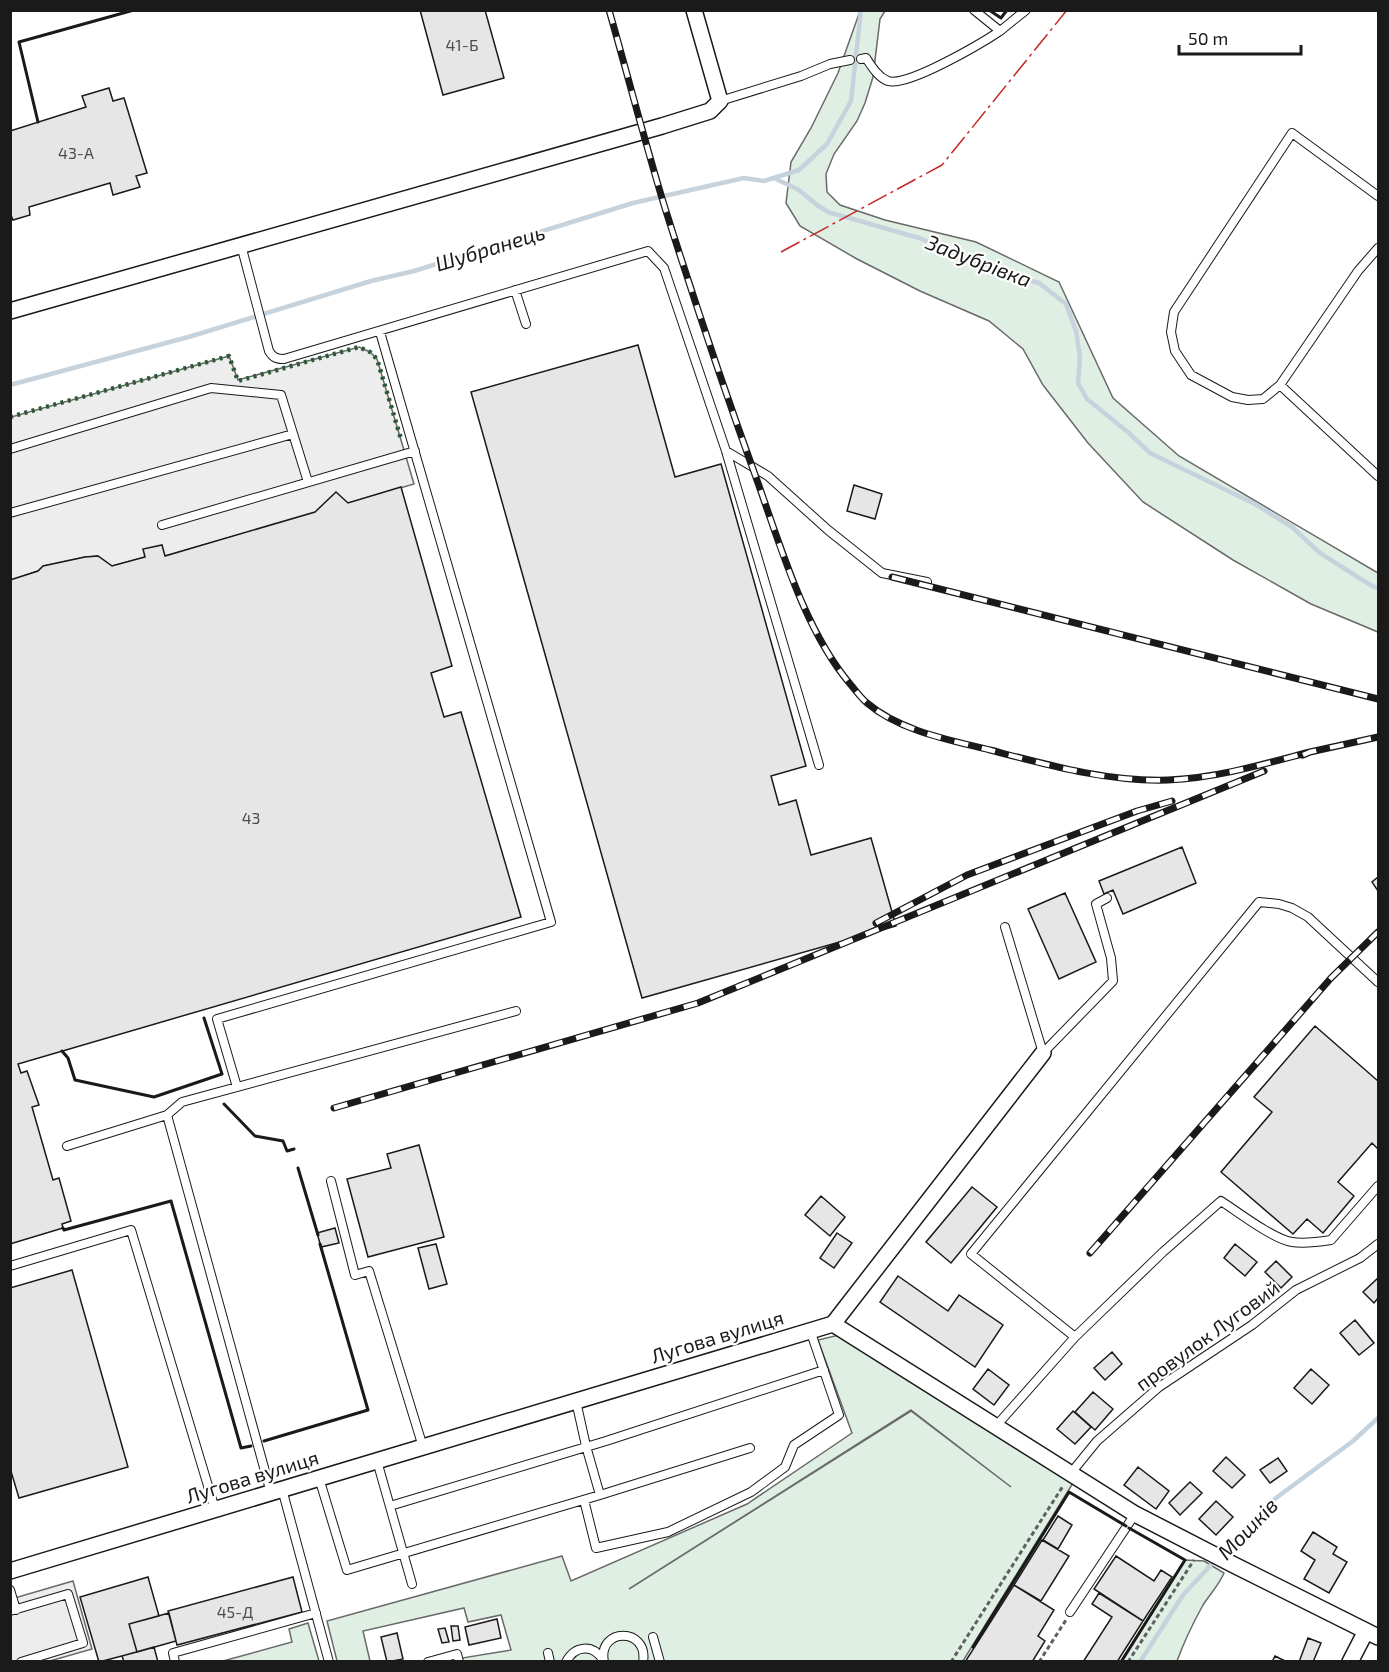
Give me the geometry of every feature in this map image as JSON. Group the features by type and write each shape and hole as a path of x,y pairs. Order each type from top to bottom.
{"street":[{"path":"10,311 710,111 720,101 694,10"},
{"path":"1043,1053 833,1324 1135,1514 1372,1634 1350,1662"},
{"name":"Лугова вулиця","path":"10,1571 833,1324"}],"lane":[{"path":"974,10 1000,31"},
{"path":"861,59 866,58 879,76 890,82 908,80 948,61 1000,31 1026,10"},
{"path":"720,101 801,76 830,64 850,60"},
{"path":"1378,196 1292,133 1174,312 1171,332 1175,351 1191,375 1232,397 1248,400 1263,399 1280,385 1358,271 1378,248"},
{"path":"241,245 266,340 272,356 284,360 648,251 664,268 726,451 819,765"},
{"path":"515,290 526,324"},
{"path":"237,1087 217,1019 551,922 380,332"},
{"path":"1280,385 1378,476"},
{"path":"10,449 211,388 281,395 308,482"},
{"path":"10,513 293,434"},
{"path":"162,525 415,451"},
{"path":"726,451 768,476 828,530 882,573 927,582"},
{"path":"1005,927 1043,1053 1113,981 1111,958 1096,904 1107,898"},
{"path":"1075,1337 971,1254 1259,902 1279,904 1308,917 1378,982"},
{"path":"67,1146 167,1115 182,1102 516,1011"},
{"path":"167,1115 276,1491 316,1613 329,1662"},
{"path":"331,1181 355,1275 369,1271 423,1447"},
{"path":"996,1426 1075,1337 1163,1252 1221,1202 1279,1238 1292,1242 1315,1242 1331,1240 1378,1186"},
{"path":"10,1266 131,1230 215,1509"},
{"name":"провулок Луговий","path":"1071,1473 1098,1441 1159,1387 1252,1325 1296,1290 1359,1258 1378,1244"},
{"path":"584,1500 596,1548 668,1532 751,1492 785,1467 794,1445 839,1415 810,1330"},
{"path":"390,1506 617,1437 824,1370"},
{"path":"576,1401 600,1495"},
{"path":"319,1478 347,1570 750,1448"},
{"path":"377,1461 412,1584"},
{"path":"1071,1612 1135,1514"},
{"path":"10,1590 14,1611 68,1594 83,1643 21,1662"},
{"path":"175,1662 173,1653 316,1613"},
{"path":"604,1662 604,1652 608,1642 622,1635 632,1637 640,1644 644,1654 642,1662"},
{"path":"653,1637 660,1662"},
{"path":"566,1662 574,1652 584,1648 594,1650 604,1662"},
{"path":"428,1662 456,1654 459,1662"}],"path":[{"path":"951,1662 1071,1473"},
{"path":"1128,1662 1203,1549"},
{"path":"1039,1662 1071,1612"}],"green space":[{"path":"860,11 885,11 880,19 873,77 865,103 857,121 834,154 826,174 827,192 840,205 885,220 976,242 1059,282 1113,398 1179,456 1378,573 1378,632 1311,604 1233,560 1143,502 1088,443 1043,385 1023,349 989,321 920,291 857,259 800,226 786,203 791,162 811,128 838,73"},
{"path":"839,1335 1073,1483 963,1661 463,1661 462,1658 511,1650 501,1615 468,1622 464,1608 363,1631 370,1661 337,1661 327,1621 562,1556 571,1581 747,1504 852,1433 818,1340","holes":["911,1410 1011,1487 911,1411 629,1589"]},
{"path":"1185,1560 1204,1561 1224,1573 1199,1612 1177,1661 1121,1661"},
{"path":"308,1623 319,1661 223,1661 292,1642 289,1629"}],"shaded area":[{"path":"359,347 370,352 377,359 414,484 165,556 145,557 112,566 98,556 85,557 44,566 38,571 11,580 11,417 229,356 238,380"},
{"path":"73,1581 92,1649 50,1661 11,1662 11,1599"}],"building":[{"path":"420,10 485,10 504,78 443,95"},
{"path":"109,88 113,101 124,98 147,173 136,176 140,187 113,195 110,183 29,207 30,215 13,220 10,213 10,131 86,107 82,96"},
{"path":"638,345 675,477 721,464 806,766 771,776 779,805 796,800 811,855 871,838 896,926 642,998 471,392"},
{"path":"854,485 882,494 875,519 847,511"},
{"path":"401,487 452,666 431,673 444,717 461,712 521,917 18,1064 21,1073 27,1071 39,1105 32,1107 53,1180 59,1178 71,1221 62,1224 63,1228 10,1244 10,580 38,571 43,566 85,557 98,556 112,566 145,557 143,549 162,545 165,556 315,512 336,492 348,503"},
{"path":"1182,847 1196,883 1123,914 1113,890 1104,894 1099,881"},
{"path":"1378,877 1378,891 1372,882"},
{"path":"1065,893 1096,962 1059,979 1028,909"},
{"path":"1315,1026 1378,1081 1378,1149 1372,1143 1338,1182 1354,1196 1323,1233 1307,1219 1293,1234 1221,1172 1272,1112 1254,1097"},
{"path":"419,1145 444,1237 368,1257 347,1179 391,1168 387,1154"},
{"path":"972,1187 997,1207 951,1263 926,1242"},
{"path":"821,1196 845,1217 830,1236 805,1215"},
{"path":"335,1228 339,1243 321,1247 317,1233"},
{"path":"837,1233 852,1243 834,1268 820,1258"},
{"path":"436,1244 447,1284 429,1289 418,1248"},
{"path":"1235,1244 1257,1262 1245,1276 1224,1258"},
{"path":"1276,1261 1292,1277 1281,1288 1265,1272"},
{"path":"72,1270 128,1467 19,1498 10,1468 10,1288"},
{"path":"898,1276 948,1311 959,1295 1003,1325 975,1367 880,1302"},
{"path":"1378,1278 1378,1298 1374,1303 1363,1292"},
{"path":"1355,1320 1374,1343 1359,1355 1340,1333"},
{"path":"1112,1352 1122,1364 1105,1380 1094,1368"},
{"path":"988,1369 1009,1385 994,1405 973,1389"},
{"path":"1311,1369 1329,1385 1312,1404 1294,1388"},
{"path":"1093,1392 1113,1409 1095,1430 1075,1412"},
{"path":"1073,1411 1091,1427 1075,1444 1057,1429"},
{"path":"1226,1457 1245,1475 1232,1488 1213,1471"},
{"path":"1278,1458 1287,1471 1270,1483 1260,1470"},
{"path":"1138,1467 1169,1491 1156,1509 1124,1485"},
{"path":"1190,1482 1202,1493 1180,1515 1169,1503"},
{"path":"1216,1501 1233,1517 1216,1535 1199,1519"},
{"path":"1058,1516 1072,1525 1058,1549 1043,1540"},
{"path":"1313,1532 1337,1547 1333,1554 1347,1562 1329,1593 1304,1579 1315,1560 1301,1551"},
{"path":"1042,1540 1069,1556 1041,1601 1014,1585"},
{"path":"1116,1556 1154,1581 1161,1570 1172,1577 1143,1621 1094,1589"},
{"path":"148,1577 159,1616 129,1624 137,1652 99,1662 80,1597"},
{"path":"293,1577 302,1612 177,1645 168,1611"},
{"path":"1014,1585 1054,1610 1038,1636 1045,1641 1032,1662 965,1662"},
{"path":"1099,1593 1143,1621 1117,1662 1083,1662 1112,1617 1092,1604"},
{"path":"169,1613 176,1641 137,1652 129,1624"},
{"path":"497,1619 501,1638 469,1645 465,1627"},
{"path":"451,1626 458,1626 460,1640 453,1641"},
{"path":"445,1628 449,1642 442,1643 438,1629"},
{"path":"397,1633 403,1659 387,1662 381,1637"},
{"path":"1308,1638 1321,1643 1313,1662 1299,1662"},
{"path":"154,1647 158,1662 124,1662 122,1656"},
{"path":"1275,1656 1287,1662 1272,1662"}],"waterway":[{"name":"Шубранець","path":"10,385 192,336 371,281 414,271 633,203 744,178 764,181 799,170 827,144 851,101 861,10"},
{"name":"Задубрівка","path":"774,178 799,190 828,212 919,238 1010,275 1039,283 1066,304 1076,331 1080,357 1078,383 1087,399 1150,453 1255,504 1292,527 1320,553 1378,588"},
{"name":"Мошків","path":"1140,1662 1183,1595 1234,1540 1276,1498 1353,1441 1378,1418"}],"railway":[{"path":"609,10 650,159 676,242 786,562 821,641 835,664 863,699 880,713 926,733 1056,767 1123,778 1186,779 1240,770 1310,752"},
{"path":"892,577 1378,699"},
{"path":"1303,755 1378,737"},
{"path":"334,1108 698,1003 1264,771"},
{"path":"876,923 967,875 1137,811 1172,801"},
{"path":"1090,1253 1331,978 1378,932"}],"hedge":[{"path":"10,417 229,356 238,381 359,347 370,352 377,359 401,439"}],"wall":[{"path":"38,122 19,42 134,10"},
{"path":"989,10 1001,18 1007,10"},
{"path":"62,1051 68,1058 75,1080 154,1097 222,1074 204,1018"},
{"path":"224,1104 255,1136 283,1141 287,1151 294,1149"},
{"path":"298,1168 318,1235"},
{"path":"63,1228 64,1230 171,1201 241,1448 251,1446"},
{"path":"264,1441 368,1410 320,1244"},
{"path":"973,1647 1069,1492 1126,1526"},
{"path":"1121,1662 1185,1560 1129,1528"}],"power":[{"path":"781,252 942,165 1067,10"}]}
